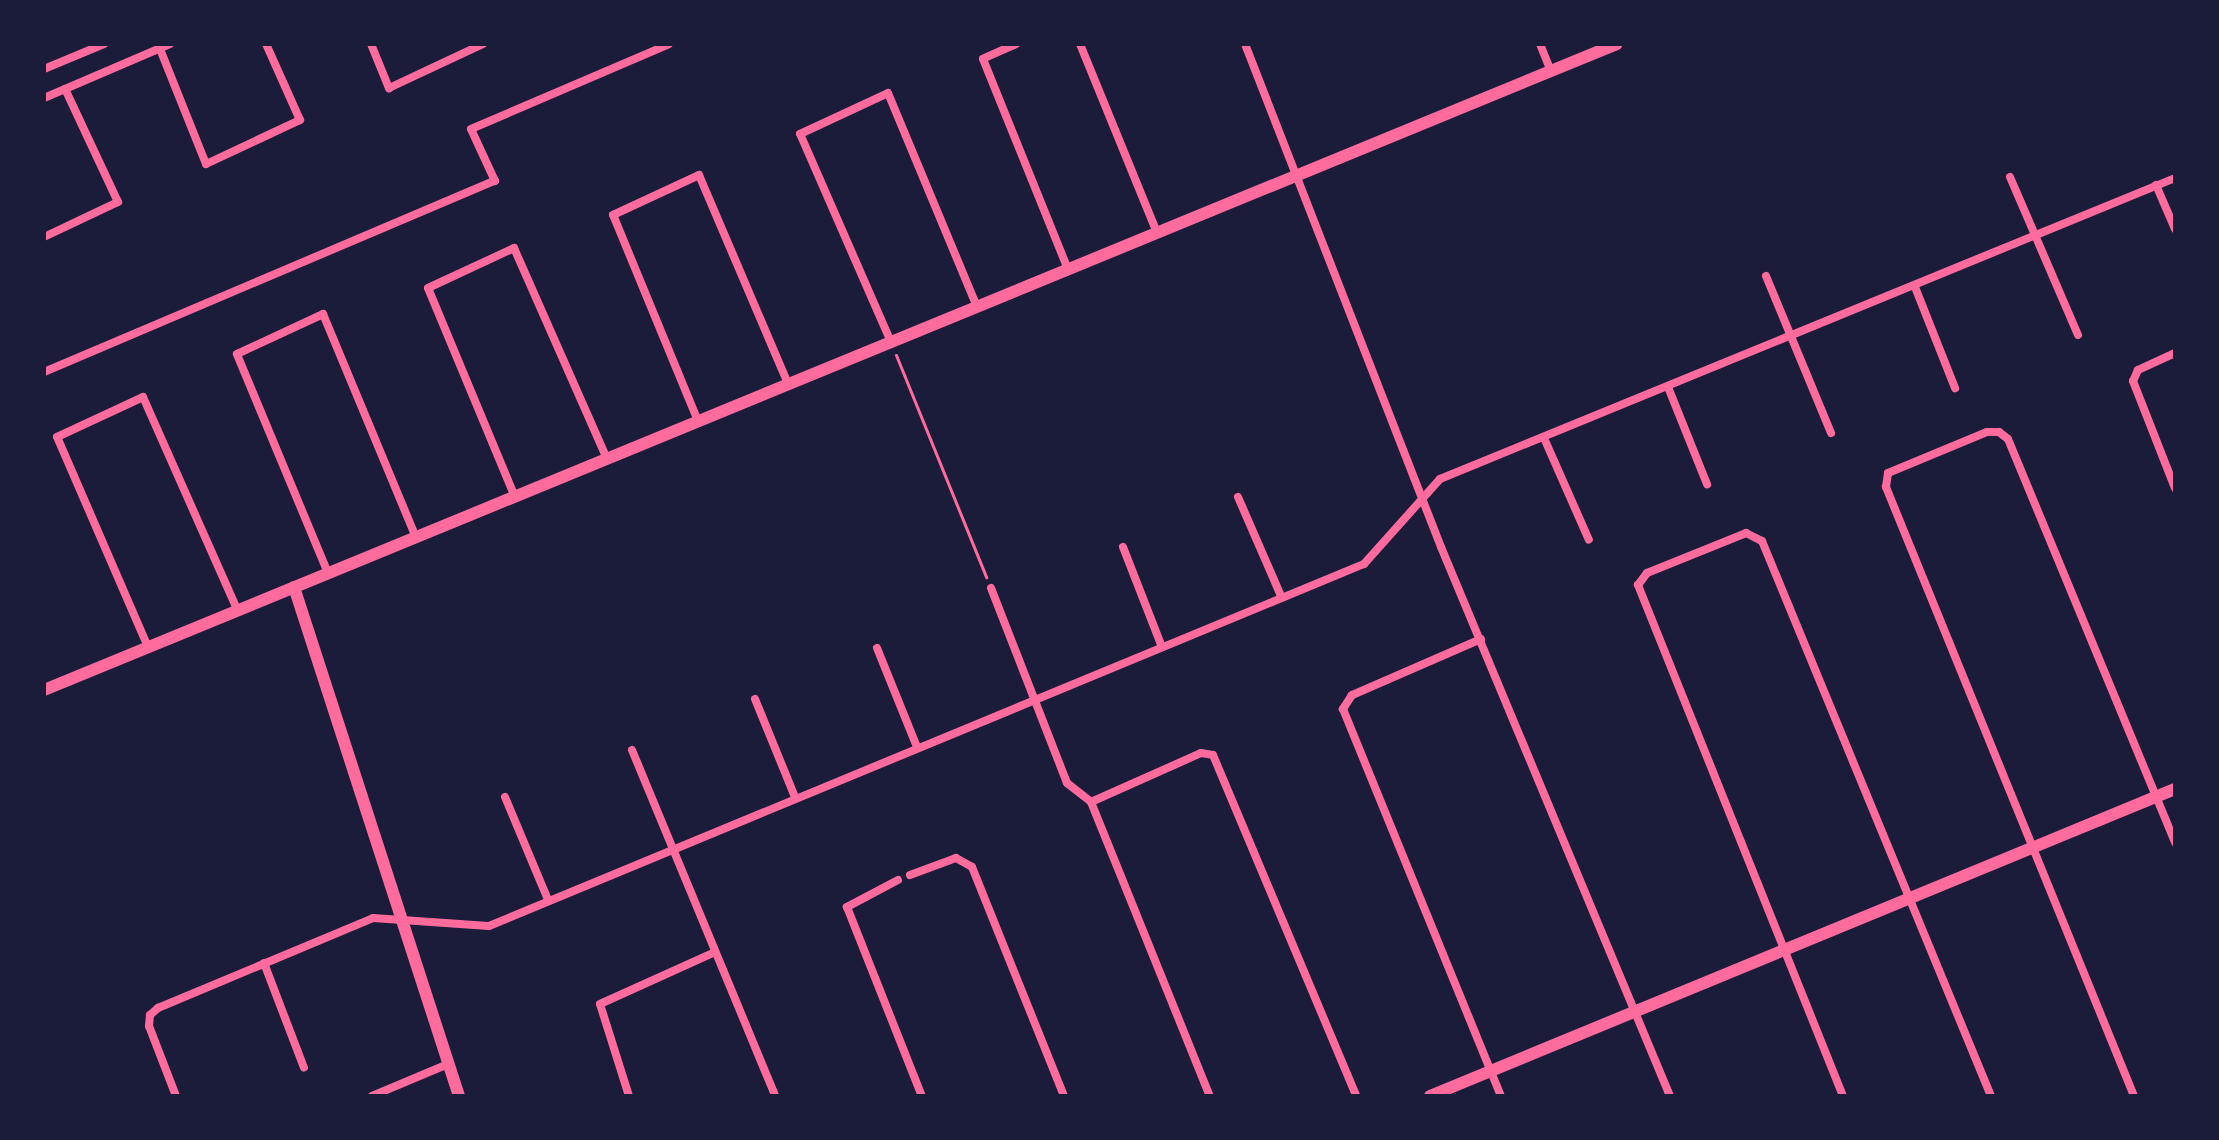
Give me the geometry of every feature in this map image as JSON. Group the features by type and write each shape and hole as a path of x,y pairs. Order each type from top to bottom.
{"street":[{"path":"44,69 104,44"},
{"path":"44,98 170,44"},
{"path":"160,49 206,164 300,120 266,44"},
{"path":"371,44 389,88 483,44"},
{"path":"44,372 495,181 471,129 669,44"},
{"path":"1016,44 983,59 1068,269"},
{"path":"1080,44 1157,233"},
{"path":"1245,44 1422,495 1670,1096"},
{"path":"1540,44 1551,71"},
{"path":"45,686 238,611 1617,44"},
{"path":"44,237 118,202 65,89"},
{"path":"891,342 800,134 888,93 977,307"},
{"path":"698,421 613,215 699,175 788,384"},
{"path":"2010,177 2078,335"},
{"path":"176,1096 149,1026 150,1015 373,918 483,928 672,847 1371,560 1422,495 1440,479 2175,178"},
{"path":"2156,185 2175,229"},
{"path":"515,497 428,288 514,248 607,459"},
{"path":"1766,276 1831,433"},
{"path":"1915,287 1955,388"},
{"path":"328,573 237,354 323,314 416,537"},
{"path":"2175,353 2138,370 2133,381 2175,488"},
{"path":"1668,387 1707,484"},
{"path":"148,647 57,437 143,397 238,611"},
{"path":"2134,1096 1884,482 1894,469 1999,432 2008,439 2175,843"},
{"path":"1544,438 1589,540"},
{"path":"1238,497 1281,596"},
{"path":"1843,1096 1638,585 1647,573 1753,534 1762,541 1991,1096"},
{"path":"1123,547 1162,647"},
{"path":"294,587 459,1096"},
{"path":"991,588 1067,783 1091,802 1210,1096"},
{"path":"1481,639 1352,695 1343,705 1416,896 1501,1096"},
{"path":"877,648 917,747"},
{"path":"755,699 795,797"},
{"path":"632,750 775,1096"},
{"path":"1091,802 1210,753 1356,1096"},
{"path":"1430,1096 2175,789"},
{"path":"505,797 548,900"},
{"path":"910,875 963,859 972,867 1064,1096"},
{"path":"898,880 847,904 922,1096"},
{"path":"629,1096 600,1004 715,952"},
{"path":"264,963 304,1068"},
{"path":"372,1096 448,1064"}],"path":[{"path":"891,342 991,588"}]}
